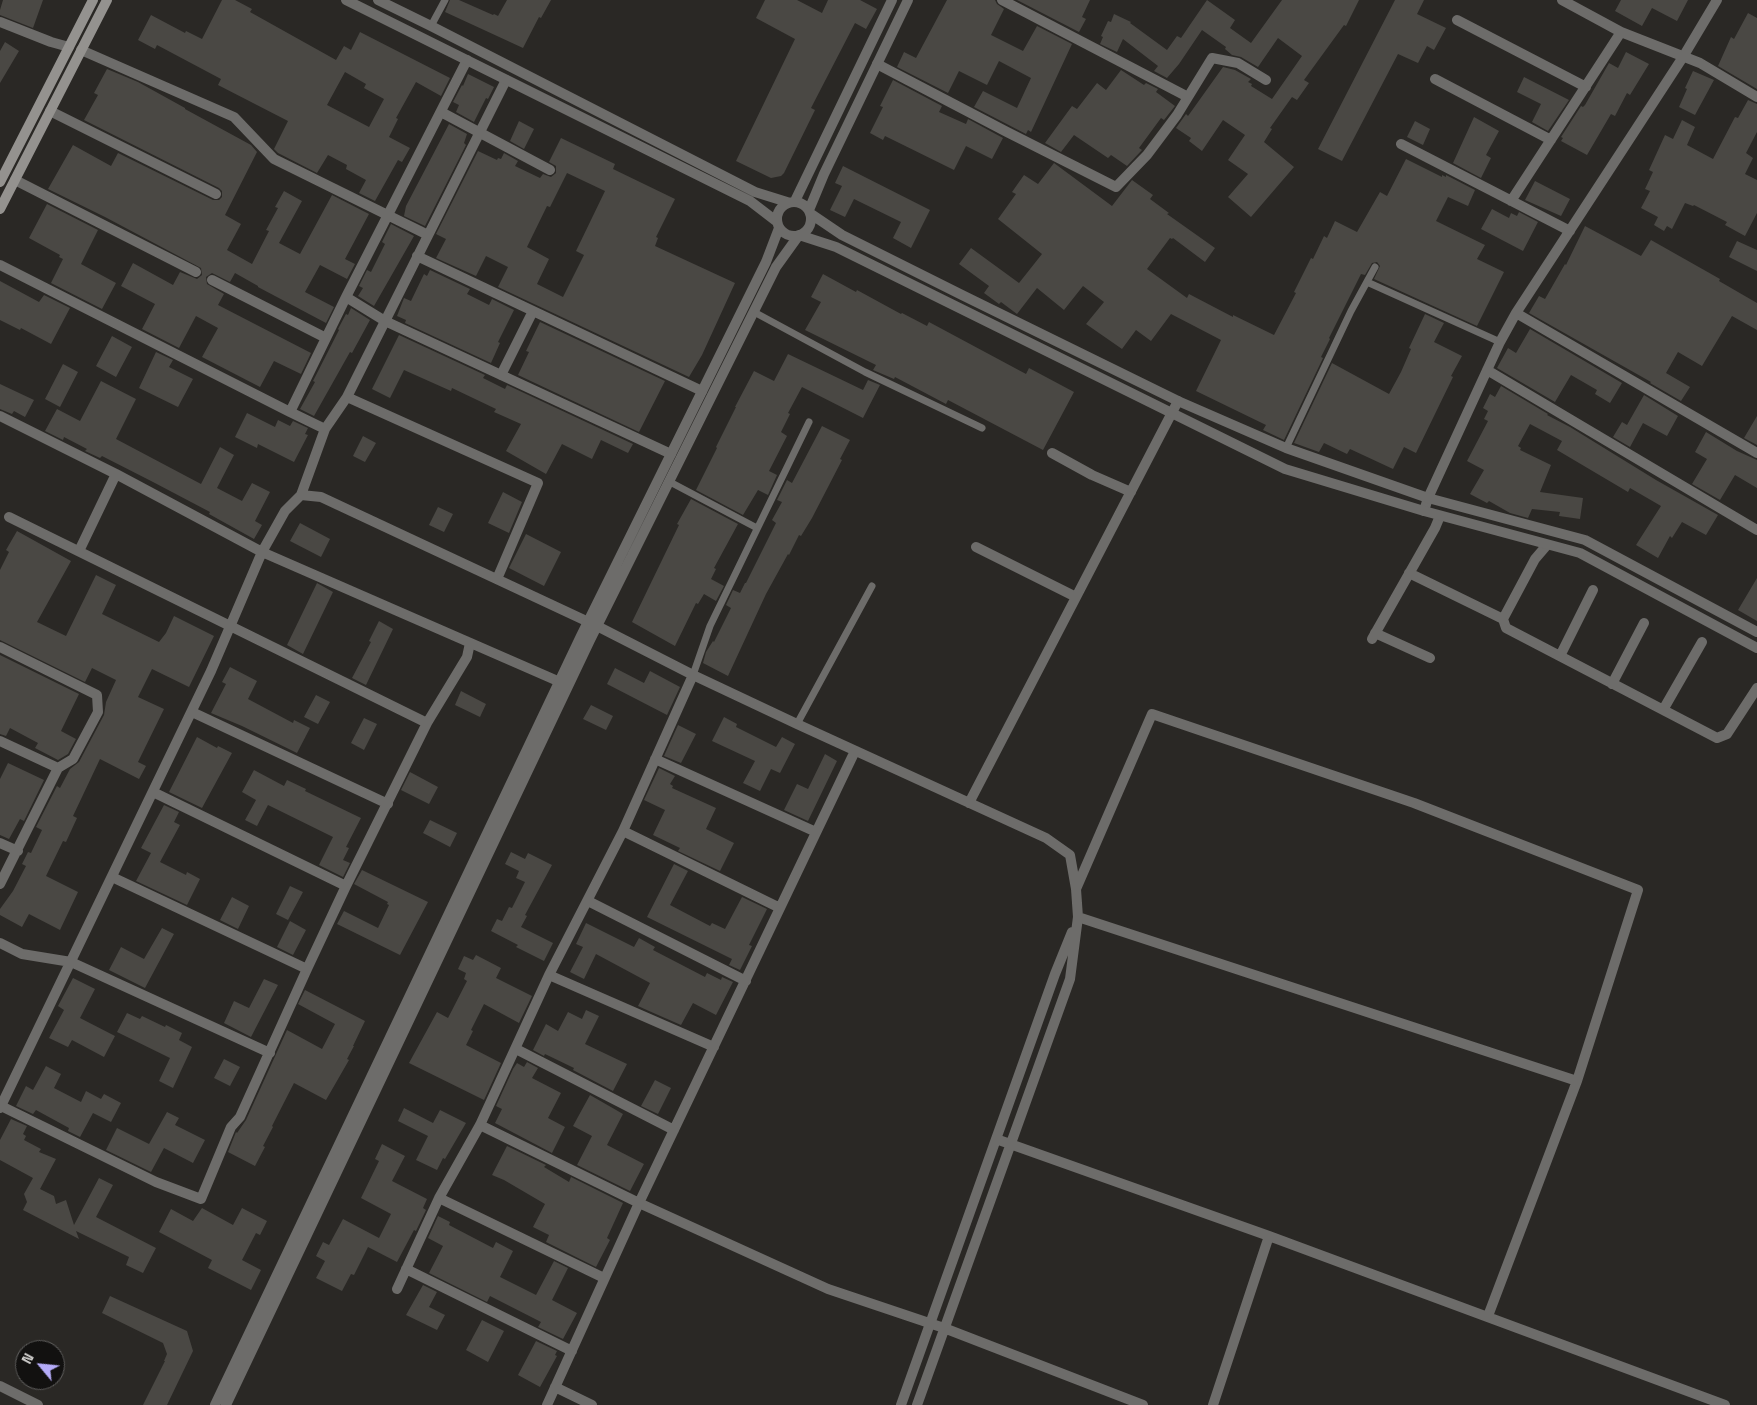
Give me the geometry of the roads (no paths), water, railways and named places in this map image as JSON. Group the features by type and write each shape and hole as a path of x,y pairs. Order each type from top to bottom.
{"main road":[{"path":"0,182 93,0"},
{"path":"0,209 107,0"}],"street":[{"path":"346,0 750,201 778,224 787,235 800,235 836,247 1285,469 1440,516 1580,553 1757,648"},
{"path":"378,0 754,192 791,202 801,202 810,212 842,234 1178,401 1286,448 1428,498 1585,540 1757,632"},
{"path":"226,1405 671,454 766,262 778,224 779,209 791,202 892,0"},
{"path":"215,1405 560,682 670,482 776,267 800,235 809,227 810,212 824,174 908,0"},
{"path":"1002,0 1188,97"},
{"path":"1562,0 1621,32 1700,63 1757,97"},
{"path":"1424,511 1428,498 1500,342 1516,313 1683,57 1717,0"},
{"path":"1457,20 1586,87"},
{"path":"0,22 69,47"},
{"path":"1511,201 1621,32"},
{"path":"81,50 234,118 274,159 428,235"},
{"path":"877,64 1116,187 1147,155 1188,97 1212,58 1238,63 1266,80"},
{"path":"290,412 346,297 467,60"},
{"path":"1435,79 1551,140"},
{"path":"470,643 467,656 427,723 346,886 240,1117 231,1127 201,1199 156,1182 1,1107 192,712 262,552 285,511 301,495 325,429 347,397 506,80"},
{"path":"50,112 216,194"},
{"path":"441,112 550,170"},
{"path":"1401,144 1570,231"},
{"path":"15,180 196,272"},
{"path":"417,256 702,392"},
{"path":"0,265 325,429"},
{"path":"212,280 326,338"},
{"path":"346,297 385,320 671,454"},
{"path":"501,375 533,311"},
{"path":"1516,313 1757,453"},
{"path":"1487,370 1757,530"},
{"path":"347,397 538,483 496,579"},
{"path":"969,802 1178,401"},
{"path":"0,416 116,474 262,552 560,682"},
{"path":"1052,453 1092,475 1131,492"},
{"path":"79,551 116,474"},
{"path":"301,495 321,497 593,624 855,751 1046,838 1070,855 1076,889 1078,917 1070,979 917,1405"},
{"path":"1430,658 1374,636 1440,516"},
{"path":"9,517 427,723"},
{"path":"1503,619 1535,559 1547,545"},
{"path":"976,547 1076,597"},
{"path":"1409,573 1503,619 1506,628 1717,738 1728,734 1757,688"},
{"path":"1560,656 1593,590"},
{"path":"1612,684 1644,623"},
{"path":"1662,710 1702,642"},
{"path":"0,648 97,695 98,712 73,759 58,768 0,884"},
{"path":"397,1289 440,1198 480,1125 549,975 623,831 693,674"},
{"path":"192,712 388,804"},
{"path":"1076,889 1152,714 1414,803 1638,890 1577,1081 1488,1316"},
{"path":"0,741 58,768"},
{"path":"547,1405 639,1203 855,751"},
{"path":"655,759 816,832"},
{"path":"153,792 346,886"},
{"path":"623,831 780,908"},
{"path":"0,842 18,851"},
{"path":"112,877 307,969"},
{"path":"588,901 746,981"},
{"path":"901,1405 1055,974 1078,917"},
{"path":"1078,917 1577,1081"},
{"path":"0,943 22,954 71,962 270,1053"},
{"path":"549,975 714,1047"},
{"path":"516,1049 674,1130"},
{"path":"480,1125 639,1203 828,1289 944,1328 1143,1405"},
{"path":"996,1139 1269,1236 1725,1405"},
{"path":"440,1198 604,1278"},
{"path":"1213,1405 1269,1236"},
{"path":"406,1269 572,1351"},
{"path":"0,1386 38,1405"},
{"path":"555,1387 592,1405"}],"lane":[{"path":"431,26 445,0"},
{"path":"1286,448 1375,267"},
{"path":"1367,282 1500,342"},
{"path":"754,312 865,372 982,428"},
{"path":"693,674 710,626 809,422"},
{"path":"670,482 757,528"},
{"path":"798,724 872,586"}]}
